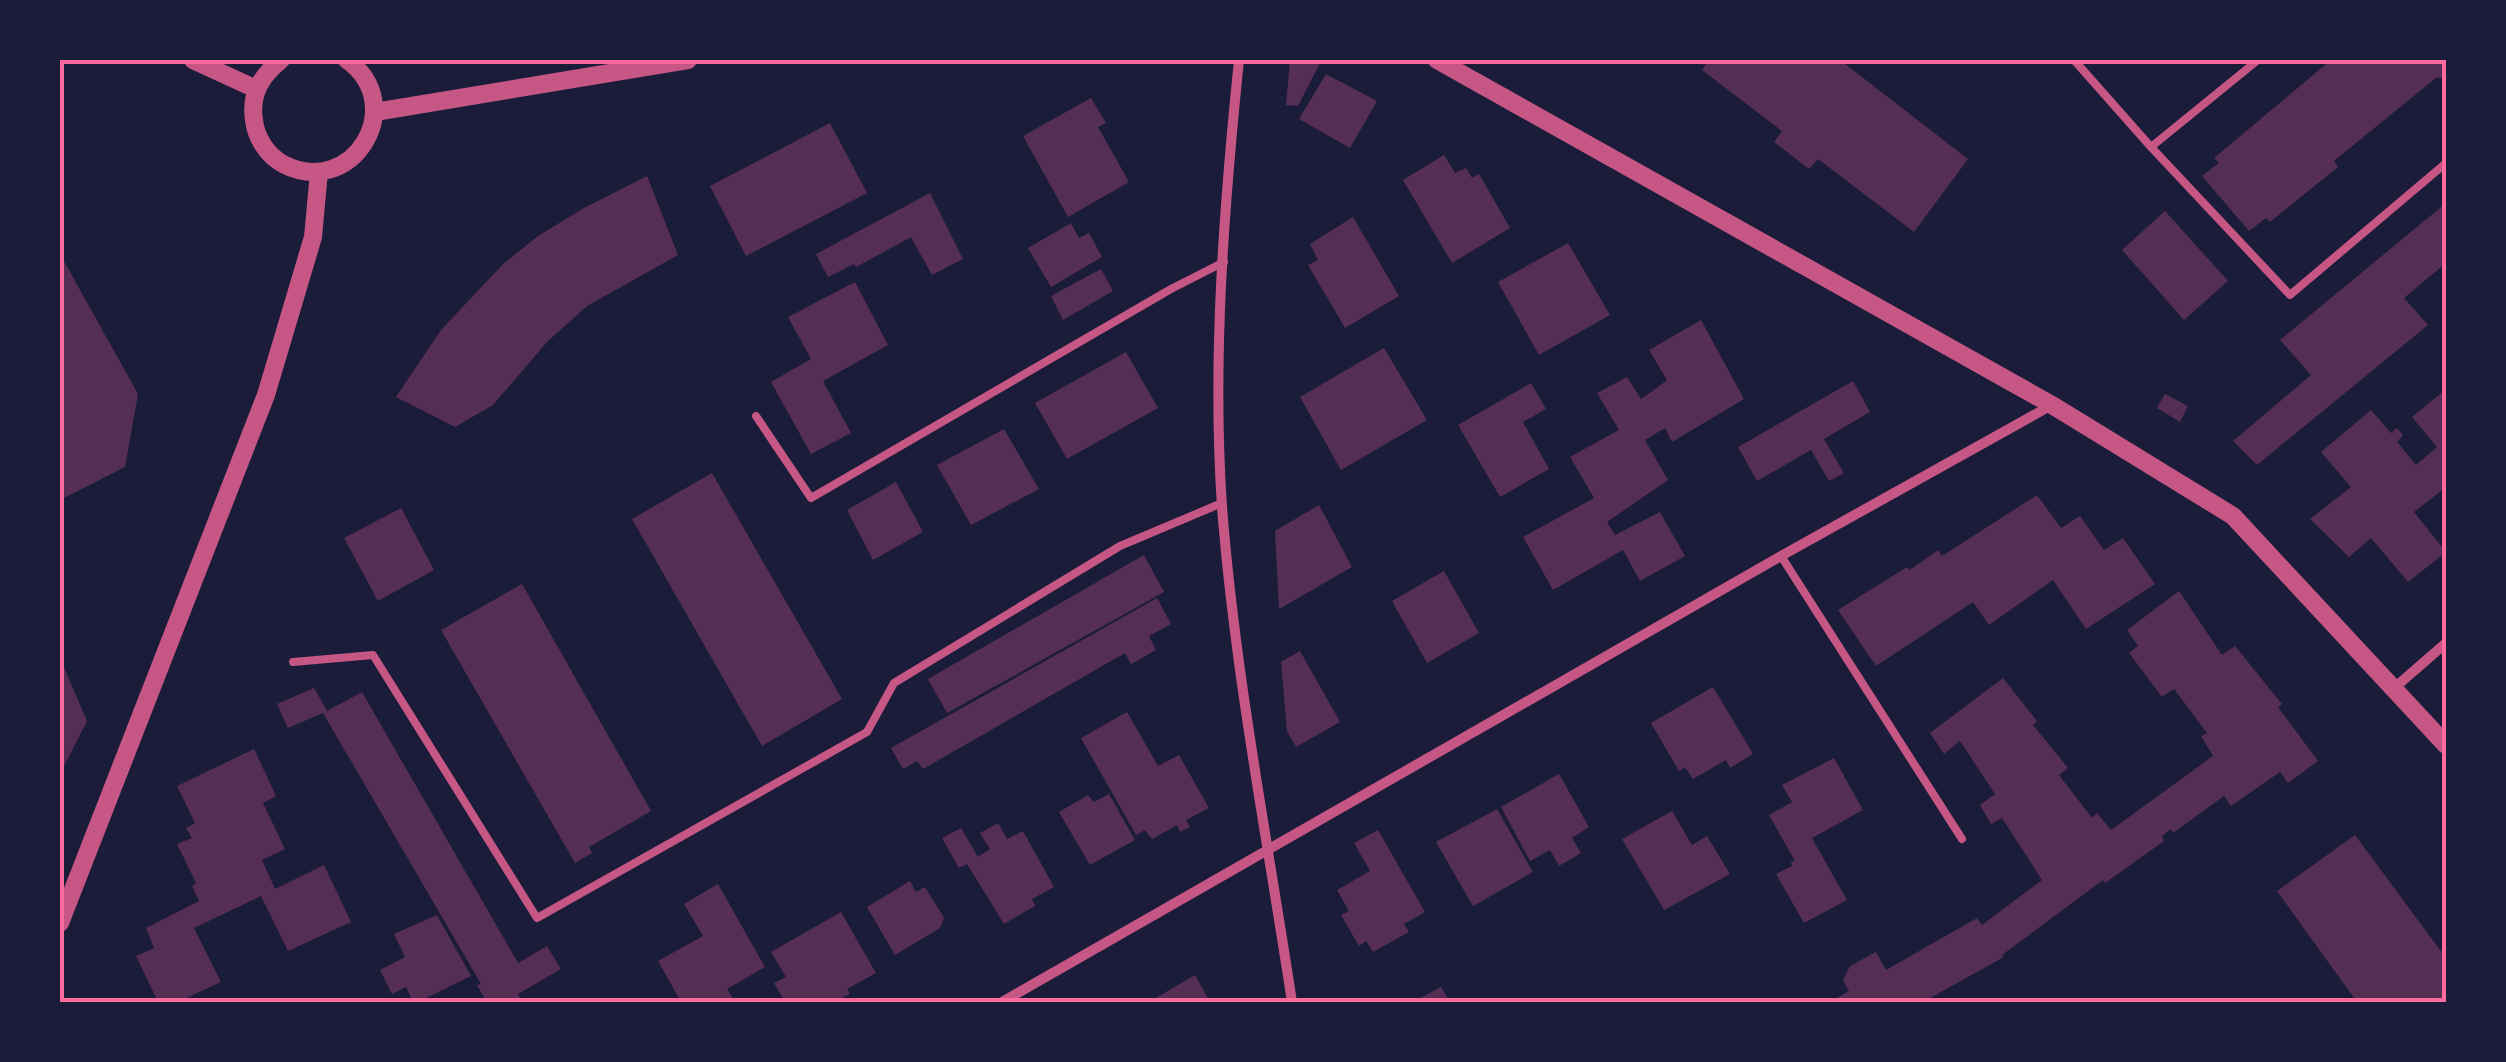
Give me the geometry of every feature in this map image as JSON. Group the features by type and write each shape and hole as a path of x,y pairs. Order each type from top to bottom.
{"street":[{"path":"193,60 256,90"},
{"path":"281,60 266,72 256,90 252,109 255,130 264,148 279,162 298,170 319,172 351,159 363,146 375,112 366,80 347,60"},
{"path":"375,112 688,60"},
{"path":"1239,60 1219,382 1222,502 1235,652 1292,1002"},
{"path":"1436,60 2052,405 2233,516 2446,745"},
{"path":"60,923 266,396 313,237 319,172"},
{"path":"1002,1002 2052,405"},
{"path":"2393,689 2446,643"}],"lane":[{"path":"2074,60 2290,295 2446,164"},
{"path":"2151,147 2258,60"},
{"path":"756,416 811,498 1224,262"},
{"path":"293,662 372,655 538,918 867,732 894,683 1120,546 1222,502"},
{"path":"1781,556 1962,840"}],"building":[{"path":"1290,60 1321,61 1298,106 1286,105"},
{"path":"1709,60 1840,60 1968,159 1914,232 1818,159 1809,169 1774,142 1782,131 1702,70"},
{"path":"2331,60 2446,60 2446,74 2437,77 2334,161 2338,167 2270,222 2266,218 2249,231 2202,176 2219,163 2214,158"},
{"path":"1326,74 1377,101 1350,148 1299,119"},
{"path":"1091,98 1106,123 1098,127 1129,182 1068,217 1023,136"},
{"path":"830,123 867,193 746,256 710,186"},
{"path":"1444,155 1455,173 1466,168 1472,178 1479,174 1510,228 1452,263 1403,180"},
{"path":"647,176 678,255 587,306 548,341 493,405 455,427 396,397 441,330 503,264 538,236"},
{"path":"930,193 963,259 932,275 911,237 856,267 854,264 828,277 816,254"},
{"path":"2446,203 2446,263 2404,298 2428,325 2257,465 2233,441 2311,375 2280,340"},
{"path":"2165,211 2228,281 2184,320 2122,250"},
{"path":"1353,217 1399,296 1345,328 1308,265 1318,260 1310,244"},
{"path":"1071,223 1079,238 1089,233 1102,257 1051,287 1028,248"},
{"path":"1568,243 1610,315 1539,355 1498,282"},
{"path":"60,254 138,394 125,467 60,500"},
{"path":"1101,269 1113,291 1063,320 1051,296"},
{"path":"855,282 888,345 823,381 851,433 811,454 771,382 811,359 788,317"},
{"path":"1701,320 1744,399 1672,442 1665,428 1645,440 1668,480 1607,522 1615,535 1660,512 1685,556 1640,581 1623,550 1553,590 1523,537 1594,498 1570,457 1619,430 1597,393 1627,377 1641,399 1654,390 1667,380 1649,350"},
{"path":"1384,348 1427,420 1341,470 1300,397"},
{"path":"1126,352 1158,408 1067,459 1035,403"},
{"path":"1853,381 1870,412 1824,439 1844,473 1829,481 1811,450 1757,481 1738,447"},
{"path":"1531,383 1546,409 1523,422 1549,469 1500,497 1458,425"},
{"path":"2446,389 2446,487 2414,512 2446,552 2408,582 2371,538 2349,557 2310,519 2351,487 2321,452 2371,410 2391,433 2397,428 2403,435 2397,442 2416,465 2437,447 2412,417"},
{"path":"2165,394 2188,406 2180,422 2157,408"},
{"path":"1004,429 1039,489 971,525 937,465"},
{"path":"712,473 842,699 762,746 632,519"},
{"path":"896,482 923,532 873,560 847,510"},
{"path":"2037,495 2061,528 2080,516 2104,550 2123,538 2155,584 2086,629 2053,580 1989,625 1973,602 1876,666 1838,610 1938,550 1942,556"},
{"path":"1319,505 1352,567 1279,609 1275,531"},
{"path":"401,508 434,570 378,601 344,538"},
{"path":"1144,555 1164,592 947,713 928,679"},
{"path":"1444,571 1479,633 1427,663 1392,601"},
{"path":"522,584 651,811 589,847 592,853 575,863 441,630"},
{"path":"2179,591 2222,655 2235,646 2282,704 2278,707 2318,761 2288,783 2280,772 2231,806 2224,796 2173,833 2171,829 2162,836 2164,841 2105,883 2103,880 2004,957 1923,1002 1830,1002 1849,991 1843,980 1850,966 1876,952 1886,970 1977,918 1982,925 2042,880 2002,818 1991,824 1980,805 1995,794 1960,741 1944,754 1930,733 2003,678 2037,721 2033,725 2068,768 2059,775 2092,818 2097,813 2111,830 2213,756 2201,736 2207,733 2174,689 2162,697 2129,653 2138,646 2127,630"},
{"path":"1157,598 1171,624 1149,636 1156,650 1131,664 1125,653 923,769 917,761 903,769 891,748"},
{"path":"1300,651 1340,722 1296,747 1287,731 1281,662"},
{"path":"60,658 87,721 60,774"},
{"path":"1713,687 1753,754 1730,768 1726,760 1693,779 1685,767 1679,771 1651,723"},
{"path":"314,688 327,711 362,692 518,963 547,946 561,969 518,994 523,1002 487,1002 477,985 481,984 323,713 288,728 277,704"},
{"path":"1127,712 1158,766 1179,755 1209,808 1186,820 1190,827 1180,832 1177,825 1152,839 1145,830 1136,835 1081,738"},
{"path":"254,749 276,796 263,803 285,849 262,860 275,889 324,865 351,922 288,951 261,896 194,928 221,982 178,1002 158,1002 136,956 154,948 146,928 199,901 192,886 196,883 177,844 192,838 186,828 195,823 177,786"},
{"path":"1834,758 1863,810 1812,838 1847,900 1804,923 1776,874 1795,861 1769,815 1792,802 1782,785"},
{"path":"1559,774 1589,827 1572,838 1581,853 1559,866 1550,850 1530,861 1501,807"},
{"path":"1109,794 1135,840 1090,865 1059,812 1088,795 1094,802"},
{"path":"1497,809 1533,872 1473,906 1436,842"},
{"path":"1672,811 1692,845 1707,836 1730,874 1664,910 1622,839"},
{"path":"998,823 1007,839 1023,831 1054,887 1032,899 1035,906 1004,924 967,864 959,868 942,838 961,828 978,857 990,849 980,833"},
{"path":"1378,830 1425,912 1404,924 1409,932 1373,952 1366,941 1359,946 1341,915 1349,911 1337,890 1370,871 1354,843"},
{"path":"2355,835 2446,958 2446,1002 2357,1002 2277,891"},
{"path":"910,881 916,892 925,887 944,918 940,928 895,955 867,907"},
{"path":"718,884 765,967 727,989 735,1002 681,1002 658,961 703,936 684,904"},
{"path":"841,912 876,973 847,989 850,994 834,1002 785,1002 774,983 786,977 771,952"},
{"path":"437,915 471,976 418,1002 413,1002 406,987 392,994 380,970 405,957 394,934"},
{"path":"1195,975 1210,1002 1149,1002"},
{"path":"1441,987 1450,1002 1413,1002"}]}
